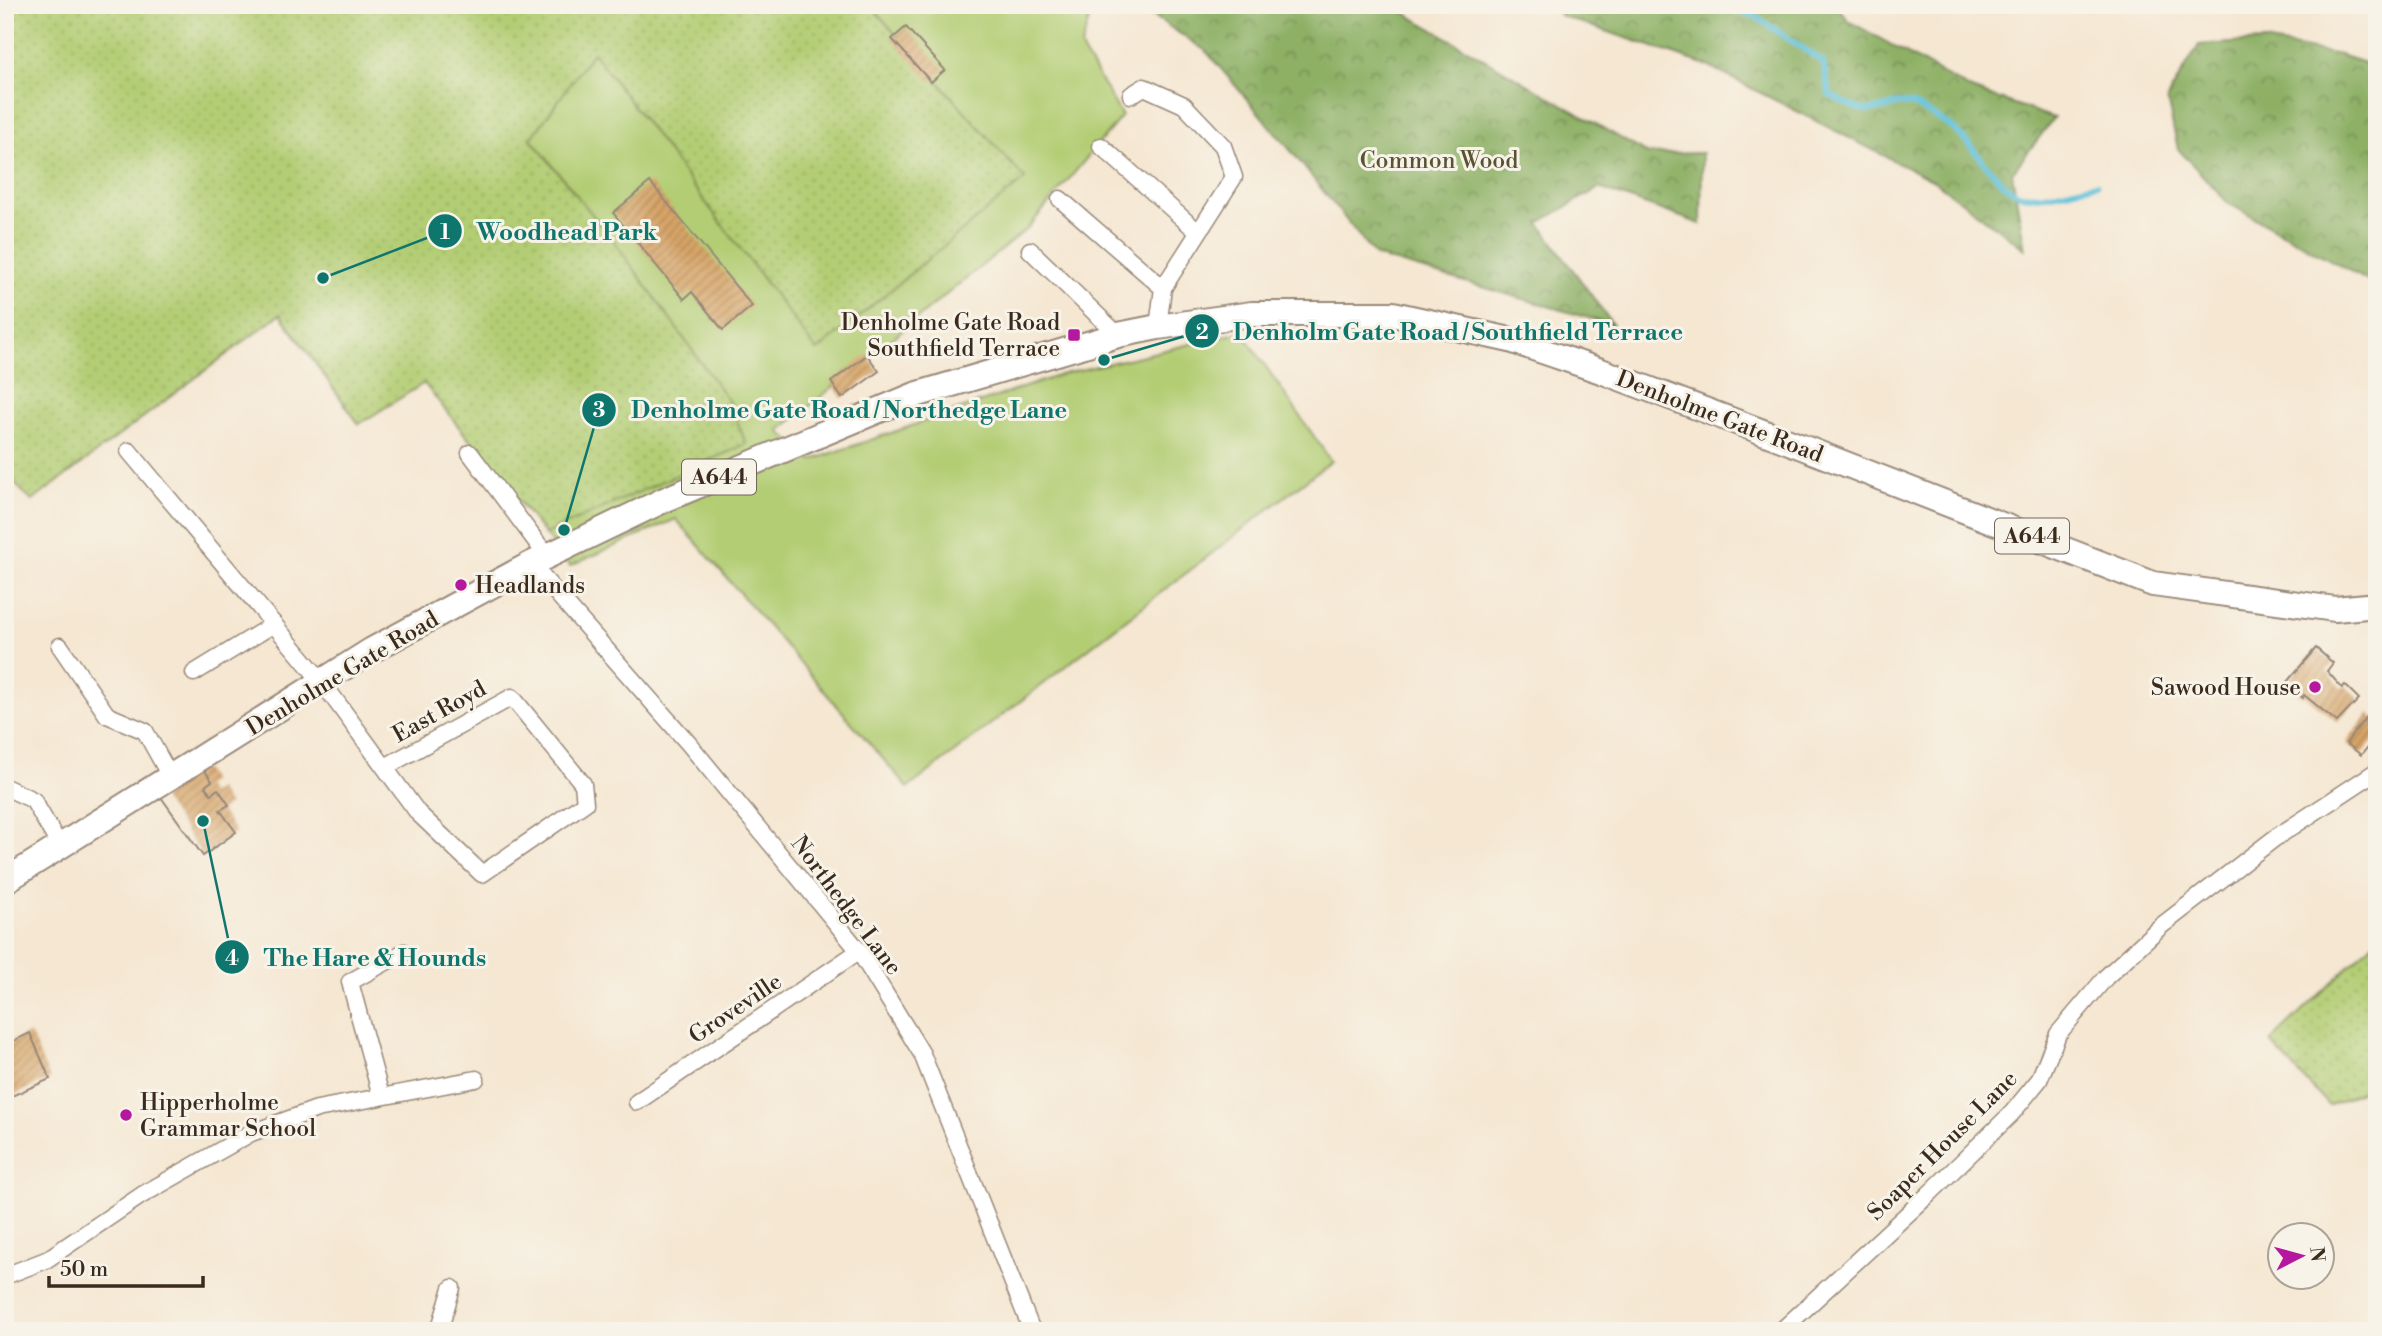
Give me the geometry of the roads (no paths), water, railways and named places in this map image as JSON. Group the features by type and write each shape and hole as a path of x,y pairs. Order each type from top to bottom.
{"main road":[{"name":"Denholme Gate Road","path":"5,881 372,650 539,560 664,500 915,395 1118,335 1252,314 1393,314 1510,340 1601,371 1965,509 2153,584 2335,608 2377,605"}],"street":[{"path":"1131,95 1144,87 1184,105 1223,146 1234,177 1163,288 1158,327"},
{"path":"1101,146 1198,232"},
{"path":"1060,199 1163,288"},
{"path":"1030,250 1118,335"},
{"path":"129,451 322,682 385,767"},
{"name":"Northedge Lane","path":"470,453 539,560 859,951 922,1054 1032,1331"},
{"path":"194,673 274,624"},
{"path":"60,646 107,715 145,731 170,776"},
{"name":"East Royd","path":"512,697 583,784 585,803 482,874 418,813 385,767 512,697"},
{"name":"Soaper House Lane","path":"1781,1331 2012,1113 2039,1080 2058,1034 2106,977 2161,926 2275,838 2347,788 2377,771"},
{"path":"5,787 33,800 60,846"},
{"name":"Groveville","path":"637,1102 859,951"},
{"path":"381,1096 350,982 404,952"},
{"path":"5,1276 46,1260 142,1195 251,1133 317,1109 476,1079"},
{"path":"439,1331 452,1288"}],"waterway":[{"path":"1728,5 1755,16 1823,62 1829,94 1840,100 1856,108 1868,110 1911,104 1943,121 1957,132 2014,192 2040,196 2097,184"}],"place":[{"name":"Woodhead Park","path":"323,278"},
{"name":"Denholme Gate Road Southfield Terrace","path":"1074,335"},
{"name":"Denholm Gate Road / Southfield Terrace","path":"1104,360"},
{"name":"Denholme Gate Road / Northedge Lane","path":"564,530"},
{"name":"Headlands","path":"461,585"},
{"name":"Sawood House","path":"2315,687"},
{"name":"The Hare & Hounds","path":"203,821"},
{"name":"Hipperholme Grammar School","path":"126,1115"}],"park label":[{"name":"Common Wood","path":"1439,160"}]}
